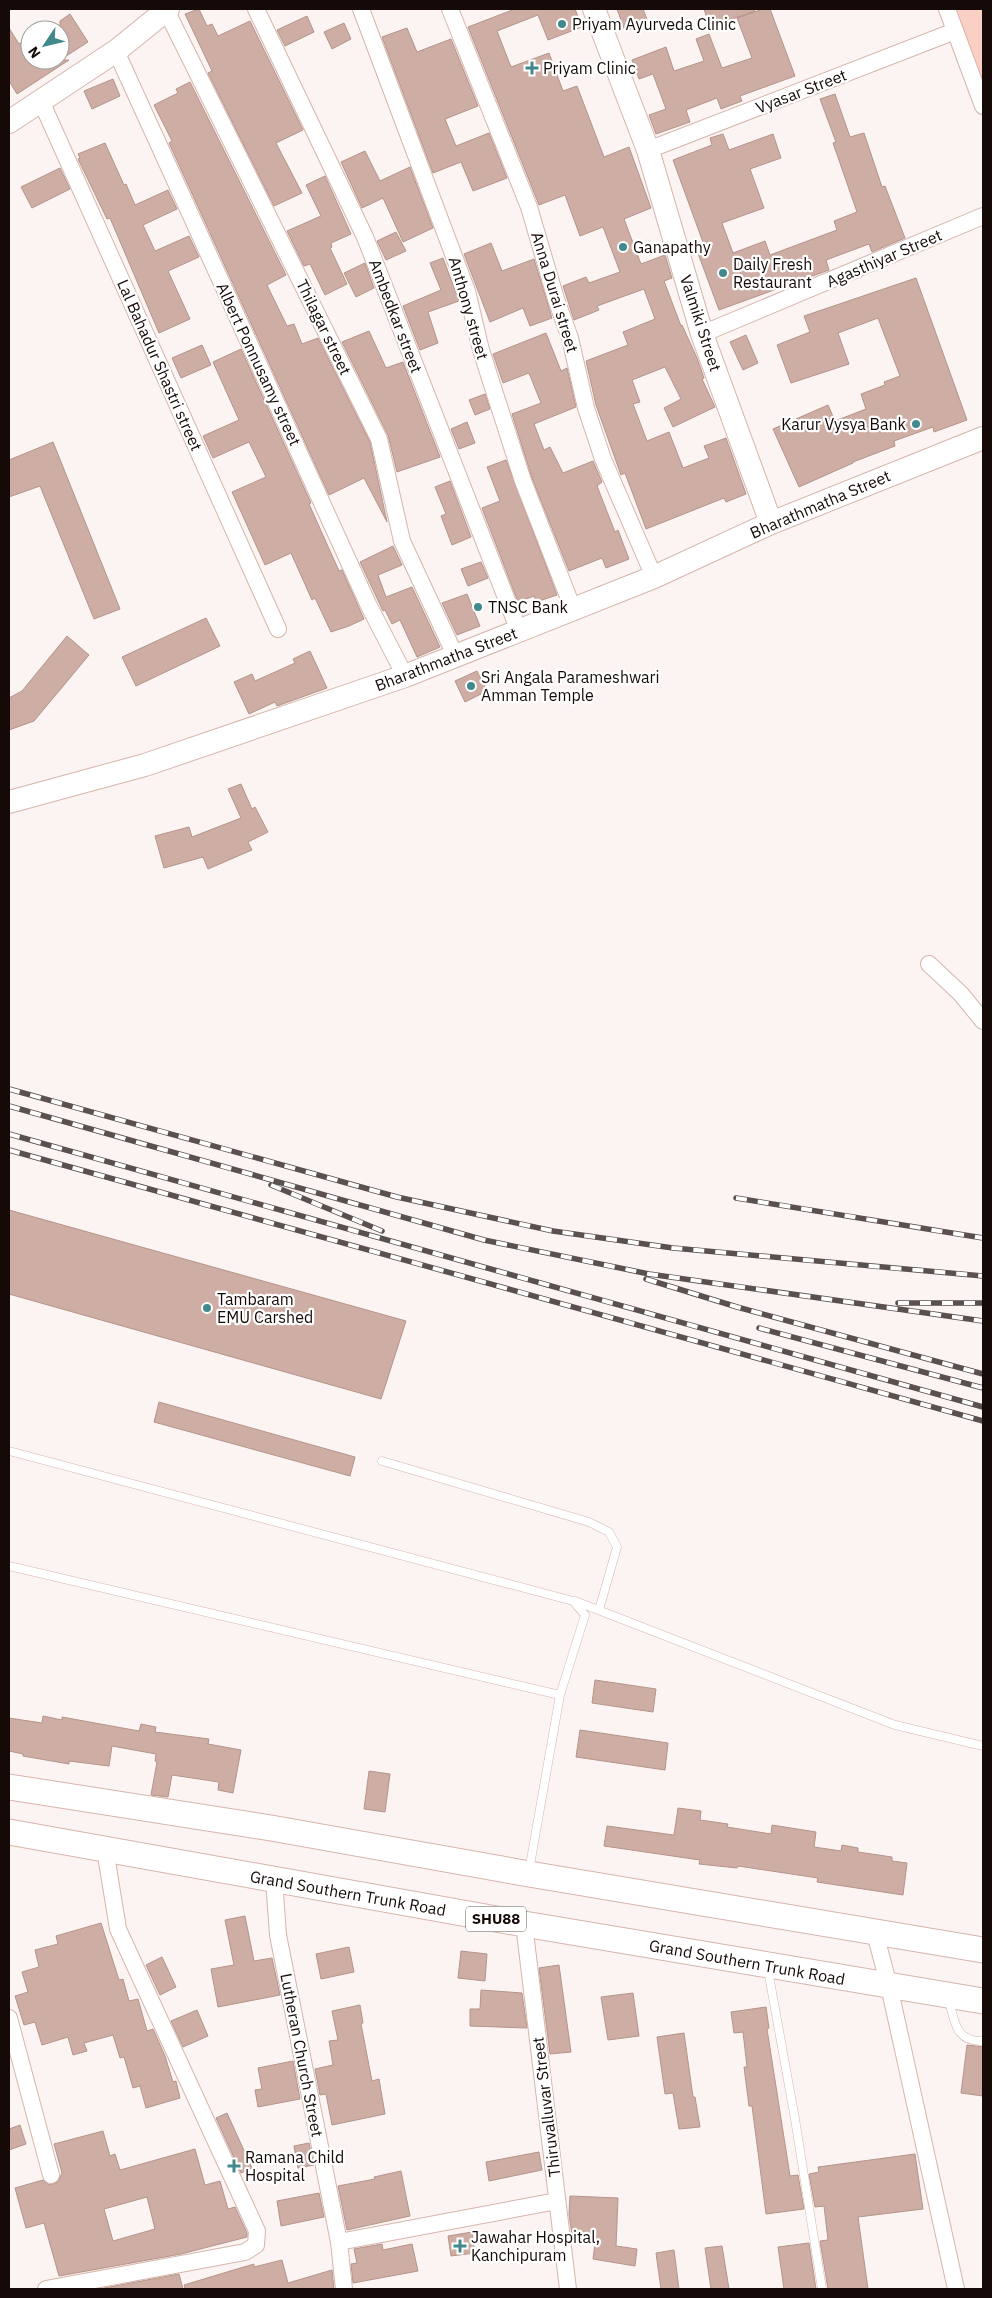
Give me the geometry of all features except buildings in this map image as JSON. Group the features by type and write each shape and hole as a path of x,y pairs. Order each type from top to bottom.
{"main road":[{"path":"9,1787 271,1828 529,1874 983,1950"},
{"name":"Grand Southern Trunk Road","path":"9,1832 524,1924 983,2001"}],"street":[{"path":"9,122 116,51 167,9"},
{"name":"Thilagar street","path":"167,9 379,438 402,541 456,655"},
{"name":"Ambedkar street","path":"256,9 365,237 519,631"},
{"name":"Anthony street","path":"360,9 467,291 481,350 523,481 573,609"},
{"name":"Anna Durai street","path":"450,9 529,208 556,299 570,338 586,408 603,459 654,577"},
{"name":"Valmiki Street","path":"594,9 648,150 702,334 771,523"},
{"path":"947,9 983,106"},
{"name":"Vyasar Street","path":"648,150 955,31"},
{"name":"Albert Ponnusamy street","path":"116,51 368,604 405,676"},
{"name":"Lal Bahadur Shastri street","path":"41,101 278,628"},
{"name":"Agasthiyar Street","path":"702,334 983,216"},
{"name":"Bharathmatha Street","path":"9,802 145,766 405,676 654,577 771,523 983,438"},
{"path":"929,964 961,994 983,1020"},
{"path":"46,2289 245,2252 256,2245 257,2230 118,1929 105,1849"},
{"name":"Lutheran Church Street","path":"274,1879 278,1935 339,2242 344,2289"},
{"name":"Thiruvalluvar Street","path":"524,1924 568,2289"},
{"path":"875,1933 889,1986 956,2289"},
{"path":"9,2018 52,2174"},
{"path":"339,2242 558,2201"}],"lane":[{"path":"9,1451 573,1600 895,1724 983,1746"},
{"path":"382,1460 589,1522 609,1532 617,1548 599,1610"},
{"path":"9,1566 560,1695"},
{"path":"529,1874 560,1695 585,1615 573,1600"},
{"path":"767,1965 795,2118 822,2289"},
{"path":"948,1995 957,2029 964,2037 972,2041 983,2041"}],"shaded area":[{"path":"951,9 983,9 983,87"}],"railway":[{"path":"9,1089 397,1197 553,1231 673,1248 983,1276"},
{"path":"9,1106 484,1240 649,1274 983,1321"},
{"path":"9,1134 983,1407"},
{"path":"9,1150 983,1421"},
{"path":"271,1185 382,1231"},
{"path":"736,1198 983,1238"},
{"path":"646,1279 737,1307 983,1374"},
{"path":"898,1303 983,1303"},
{"path":"759,1328 983,1388"}],"place":[{"name":"Priyam Ayurveda Clinic","path":"562,24"},
{"name":"Priyam Clinic","path":"532,68"},
{"name":"Ganapathy","path":"623,247"},
{"name":"Daily Fresh Restaurant","path":"723,273"},
{"name":"Karur Vysya Bank","path":"916,424"},
{"name":"TNSC Bank","path":"478,607"},
{"name":"Sri Angala Parameshwari Amman Temple","path":"471,686"},
{"name":"Tambaram EMU Carshed","path":"207,1308"},
{"name":"Ramana Child Hospital","path":"234,2166"},
{"name":"Jawahar Hospital, Kanchipuram","path":"460,2246"}]}
